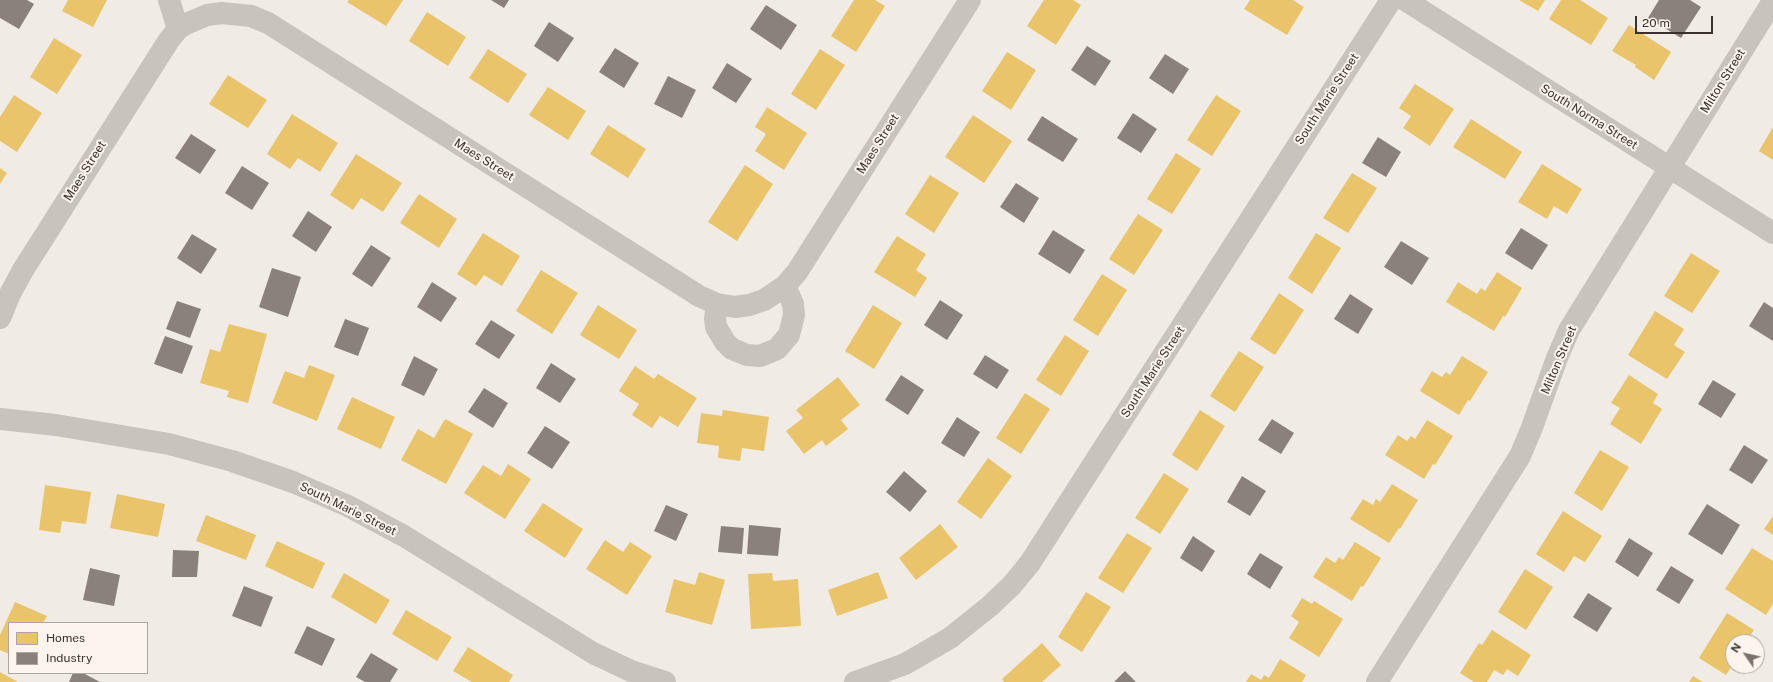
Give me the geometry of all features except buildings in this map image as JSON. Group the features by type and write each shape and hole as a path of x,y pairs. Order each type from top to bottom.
{"street":[{"path":"169,0 178,29"},
{"name":"Maes Street","path":"0,318 10,294 23,270 169,40 178,29 207,15 250,8 268,22 700,296 717,304 735,307 764,300 785,286 801,265 970,0"},
{"name":"South Marie Street","path":"855,682 905,664 950,638 990,606 1012,585 1030,563 1391,0"},
{"name":"South Norma Street","path":"1405,0 1773,233"},
{"name":"Milton Street","path":"1377,682 1520,456 1569,330 1773,1"},
{"path":"717,304 715,319 716,327 725,342 732,349 747,355 760,356 777,349 789,335 794,315 792,304 785,286"},
{"name":"South Marie Street","path":"0,419 56,425 169,444 232,461 293,482 348,506 404,536 593,653 631,671 665,682"}]}
